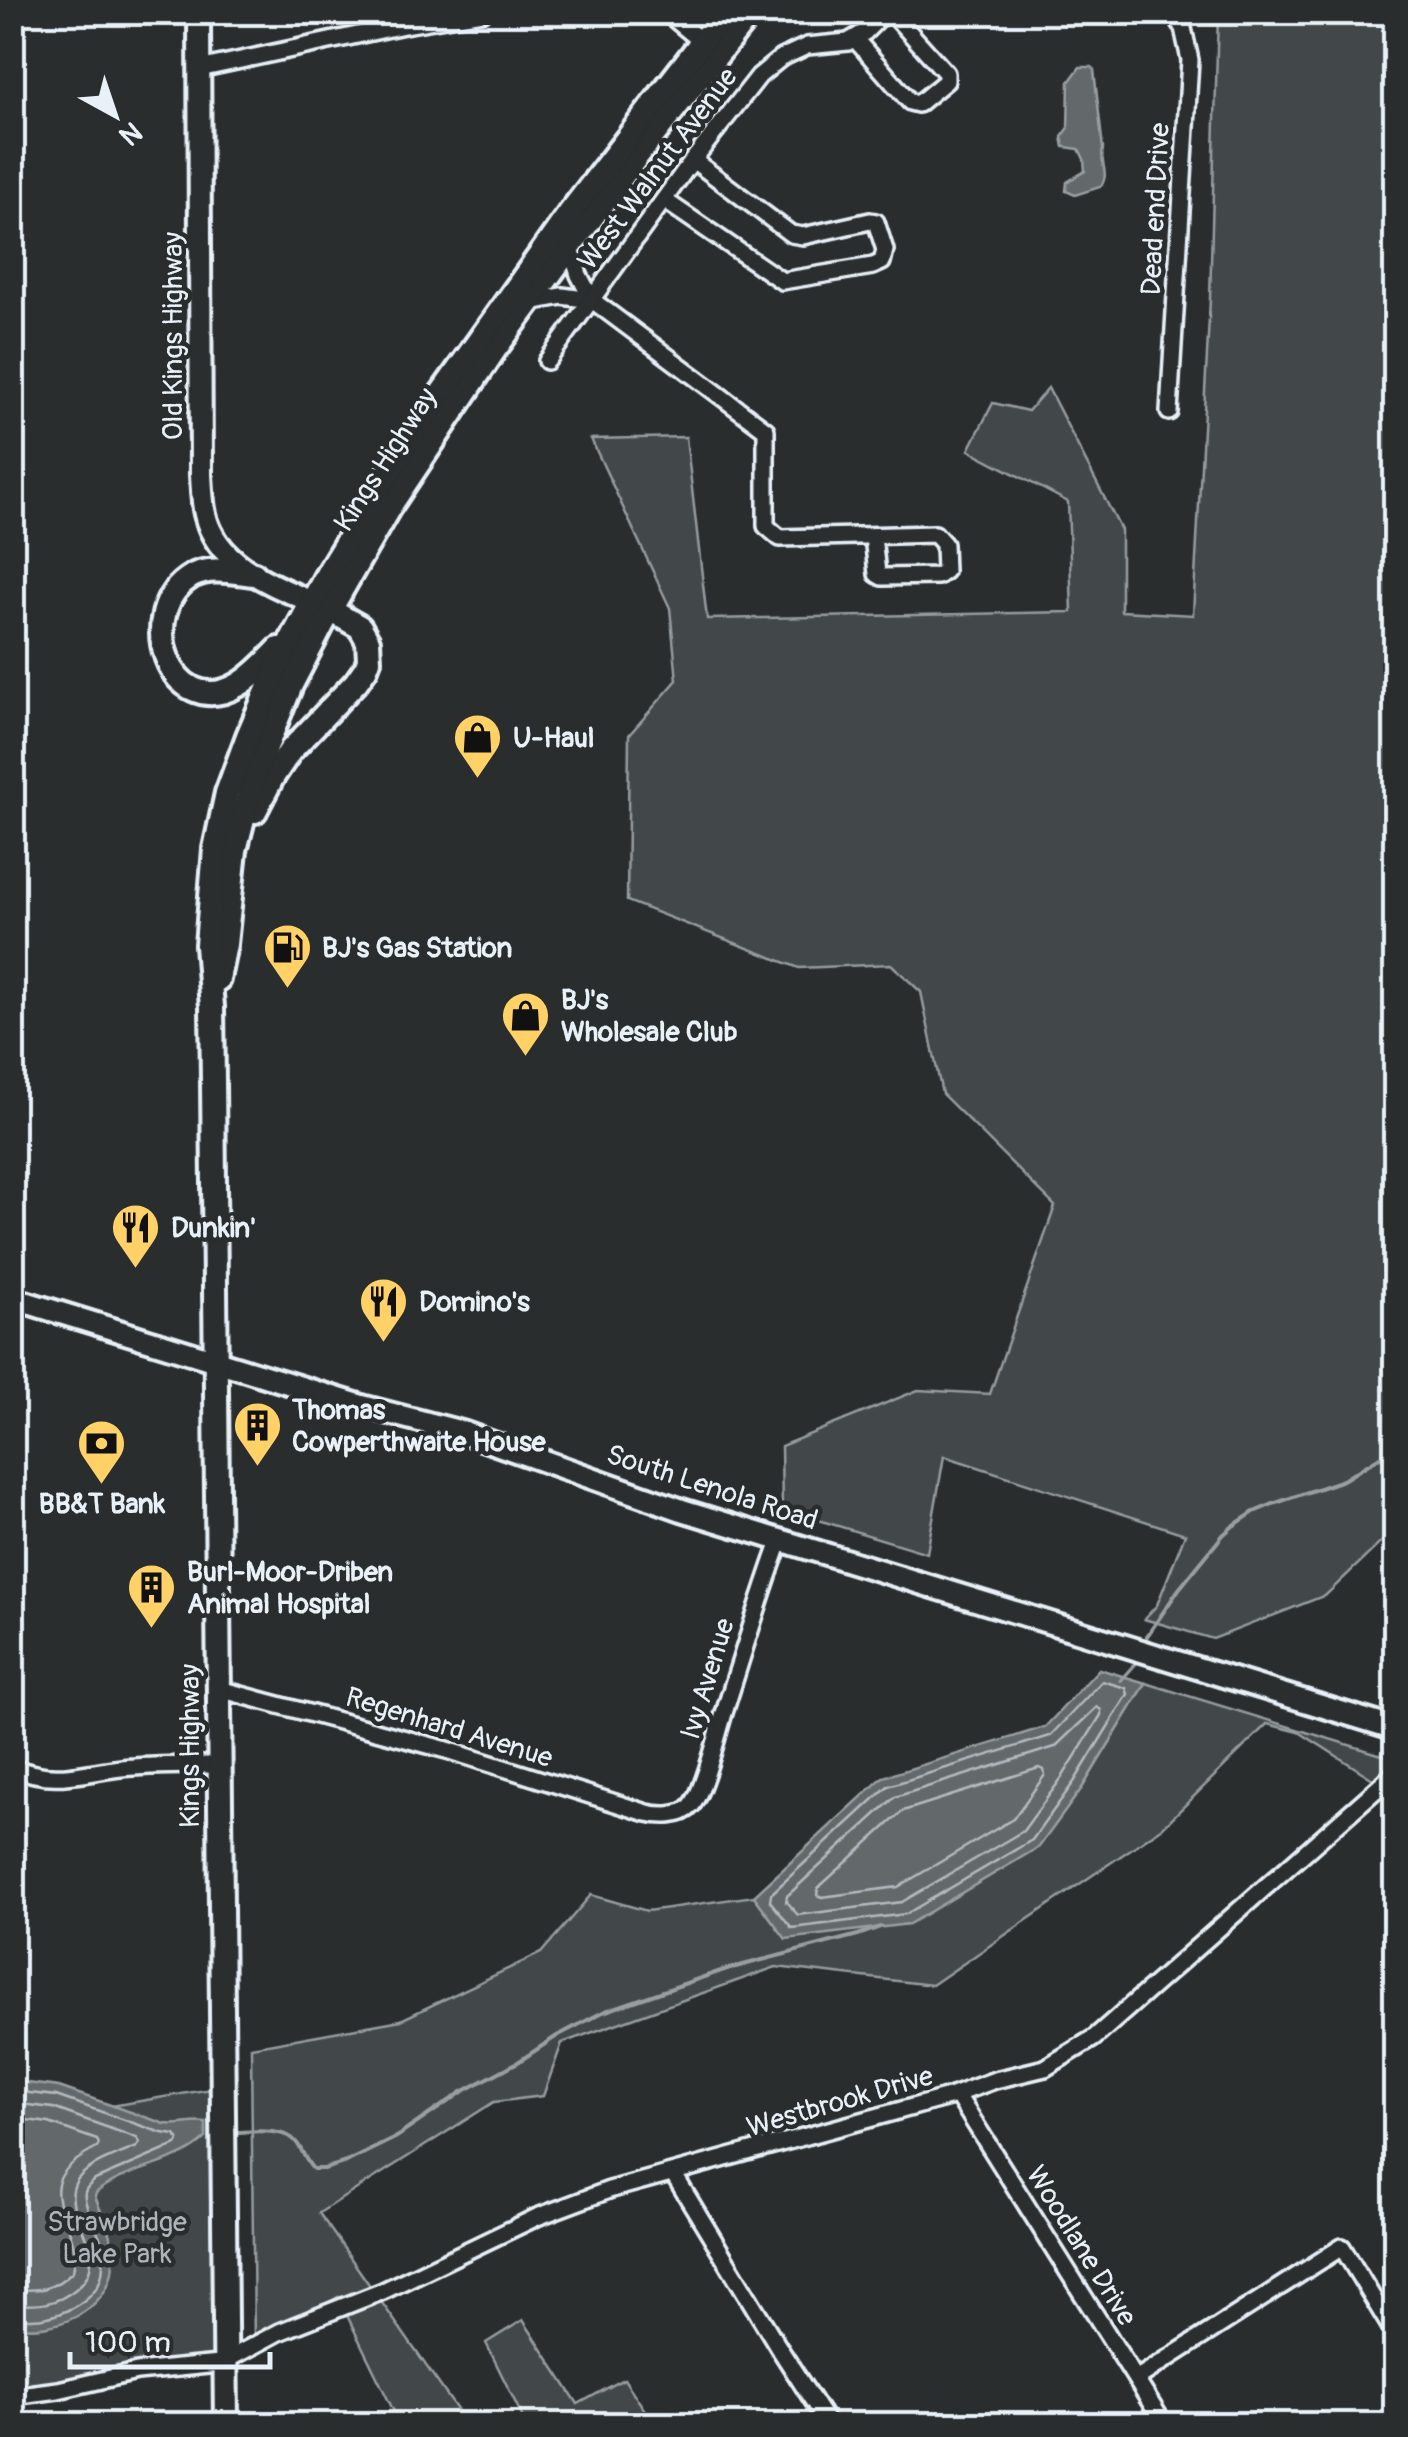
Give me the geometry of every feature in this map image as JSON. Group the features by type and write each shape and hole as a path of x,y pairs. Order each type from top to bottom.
{"main road":[{"name":"Kings Highway","path":"212,1006 236,844 253,780 321,606 376,491 569,214 725,12"},
{"name":"Kings Highway","path":"321,606 529,302 751,12"},
{"path":"236,844 290,750 366,668 370,650 364,633 354,622 321,606 256,672 229,690 190,686 173,673 164,655 166,612 177,590 193,576 212,570 254,574"},
{"name":"Kings Highway","path":"226,2424 208,918 226,793 268,688 296,632"}],"street":[{"name":"Old Kings Highway","path":"199,12 203,505 209,528 234,562 321,606"},
{"path":"200,69 482,12"},
{"path":"666,12 702,41"},
{"path":"888,12 946,72 946,81 918,104 910,102 855,38 888,12"},
{"name":"Dead end Drive","path":"1169,412 1190,60 1183,28 1174,12"},
{"name":"West Walnut Avenue","path":"546,361 759,76 781,58 807,46 855,38"},
{"path":"664,200 782,281 882,262 886,250 876,222 803,236 792,234 693,160"},
{"path":"570,246 578,276 592,300 766,430 766,526 772,533 780,538 935,534 944,544 945,571 938,576 882,577 877,574 873,536"},
{"path":"529,302 574,296 592,300"},
{"name":"South Lenola Road","path":"12,1298 362,1406 462,1432 682,1510 1396,1730"},
{"name":"Ivy Avenue","path":"665,1814 680,1814 696,1798 780,1540"},
{"name":"Regenhard Avenue","path":"219,1689 447,1750 647,1814 665,1814"},
{"path":"12,1766 45,1778 59,1778 133,1766 220,1765"},
{"name":"Westbrook Drive","path":"226,2362 279,2332 383,2291 537,2217 621,2186 1045,2068 1094,2038 1396,1772"},
{"name":"Woodlane Drive","path":"957,2095 1164,2424"},
{"path":"672,2174 828,2424"},
{"path":"1136,2380 1342,2247 1396,2336"},
{"path":"12,2396 58,2390 118,2375 226,2362"}],"green space":[{"path":"1218,13 1395,13 1396,1528 1326,1595 1213,1639 1144,1619 1157,1605 1185,1534 944,1456 927,1553 782,1509 781,1446 918,1390 990,1394 1055,1206 942,1094 921,992 891,964 799,968 627,901 629,735 677,680 670,608 591,439 686,437 707,619 1072,612 1068,502 969,450 993,403 1028,411 1048,388 1121,530 1121,611 1193,615 1210,299"},
{"path":"1146,1683 1395,1761 1376,1781 1299,1732 1267,1724 1163,1827 932,1985 776,1967 562,2043 543,2096 494,2102 319,2213 467,2424 400,2424 338,2297 254,2345 251,2047 401,2020 541,1953 591,1895 647,1911 754,1896 786,1939 1082,1788"},
{"name":"Strawbridge Lake Park","path":"223,2087 219,2364 13,2394 12,2092 82,2111"},
{"path":"523,2320 578,2404 624,2379 654,2424 526,2424 486,2343"}],"water":[{"path":"1080,67 1094,70 1105,173 1100,187 1075,195 1066,191 1067,182 1085,171 1084,159 1079,149 1064,147 1062,137 1068,129 1069,82"},
{"path":"1099,1669 1146,1683 1082,1788 1039,1847 909,1924 786,1939 754,1896 883,1777 1045,1727"},
{"path":"12,2081 59,2087 165,2124 206,2123 206,2138 195,2147 122,2177 96,2193 112,2246 110,2281 91,2307 77,2316 62,2323 29,2328 13,2326"}],"waterway":[{"path":"1147,1636 1179,1589 1233,1526 1273,1504 1343,1480 1396,1447"},
{"path":"1121,1680 1136,1663"},
{"path":"233,2132 266,2131 291,2137 313,2169 324,2169 395,2138 462,2092 603,2012 724,1970 880,1927"}],"place":[{"name":"U-Haul","path":"478,780"},
{"name":"BJ's Gas Station","path":"287,990"},
{"name":"BJ's Wholesale Club","path":"526,1058"},
{"name":"Dunkin'","path":"136,1270"},
{"name":"Domino's","path":"384,1344"},
{"name":"Thomas Cowperthwaite House","path":"257,1468"},
{"name":"BB&T Bank","path":"102,1486"},
{"name":"Burl-Moor-Driben Animal Hospital","path":"152,1630"}]}
